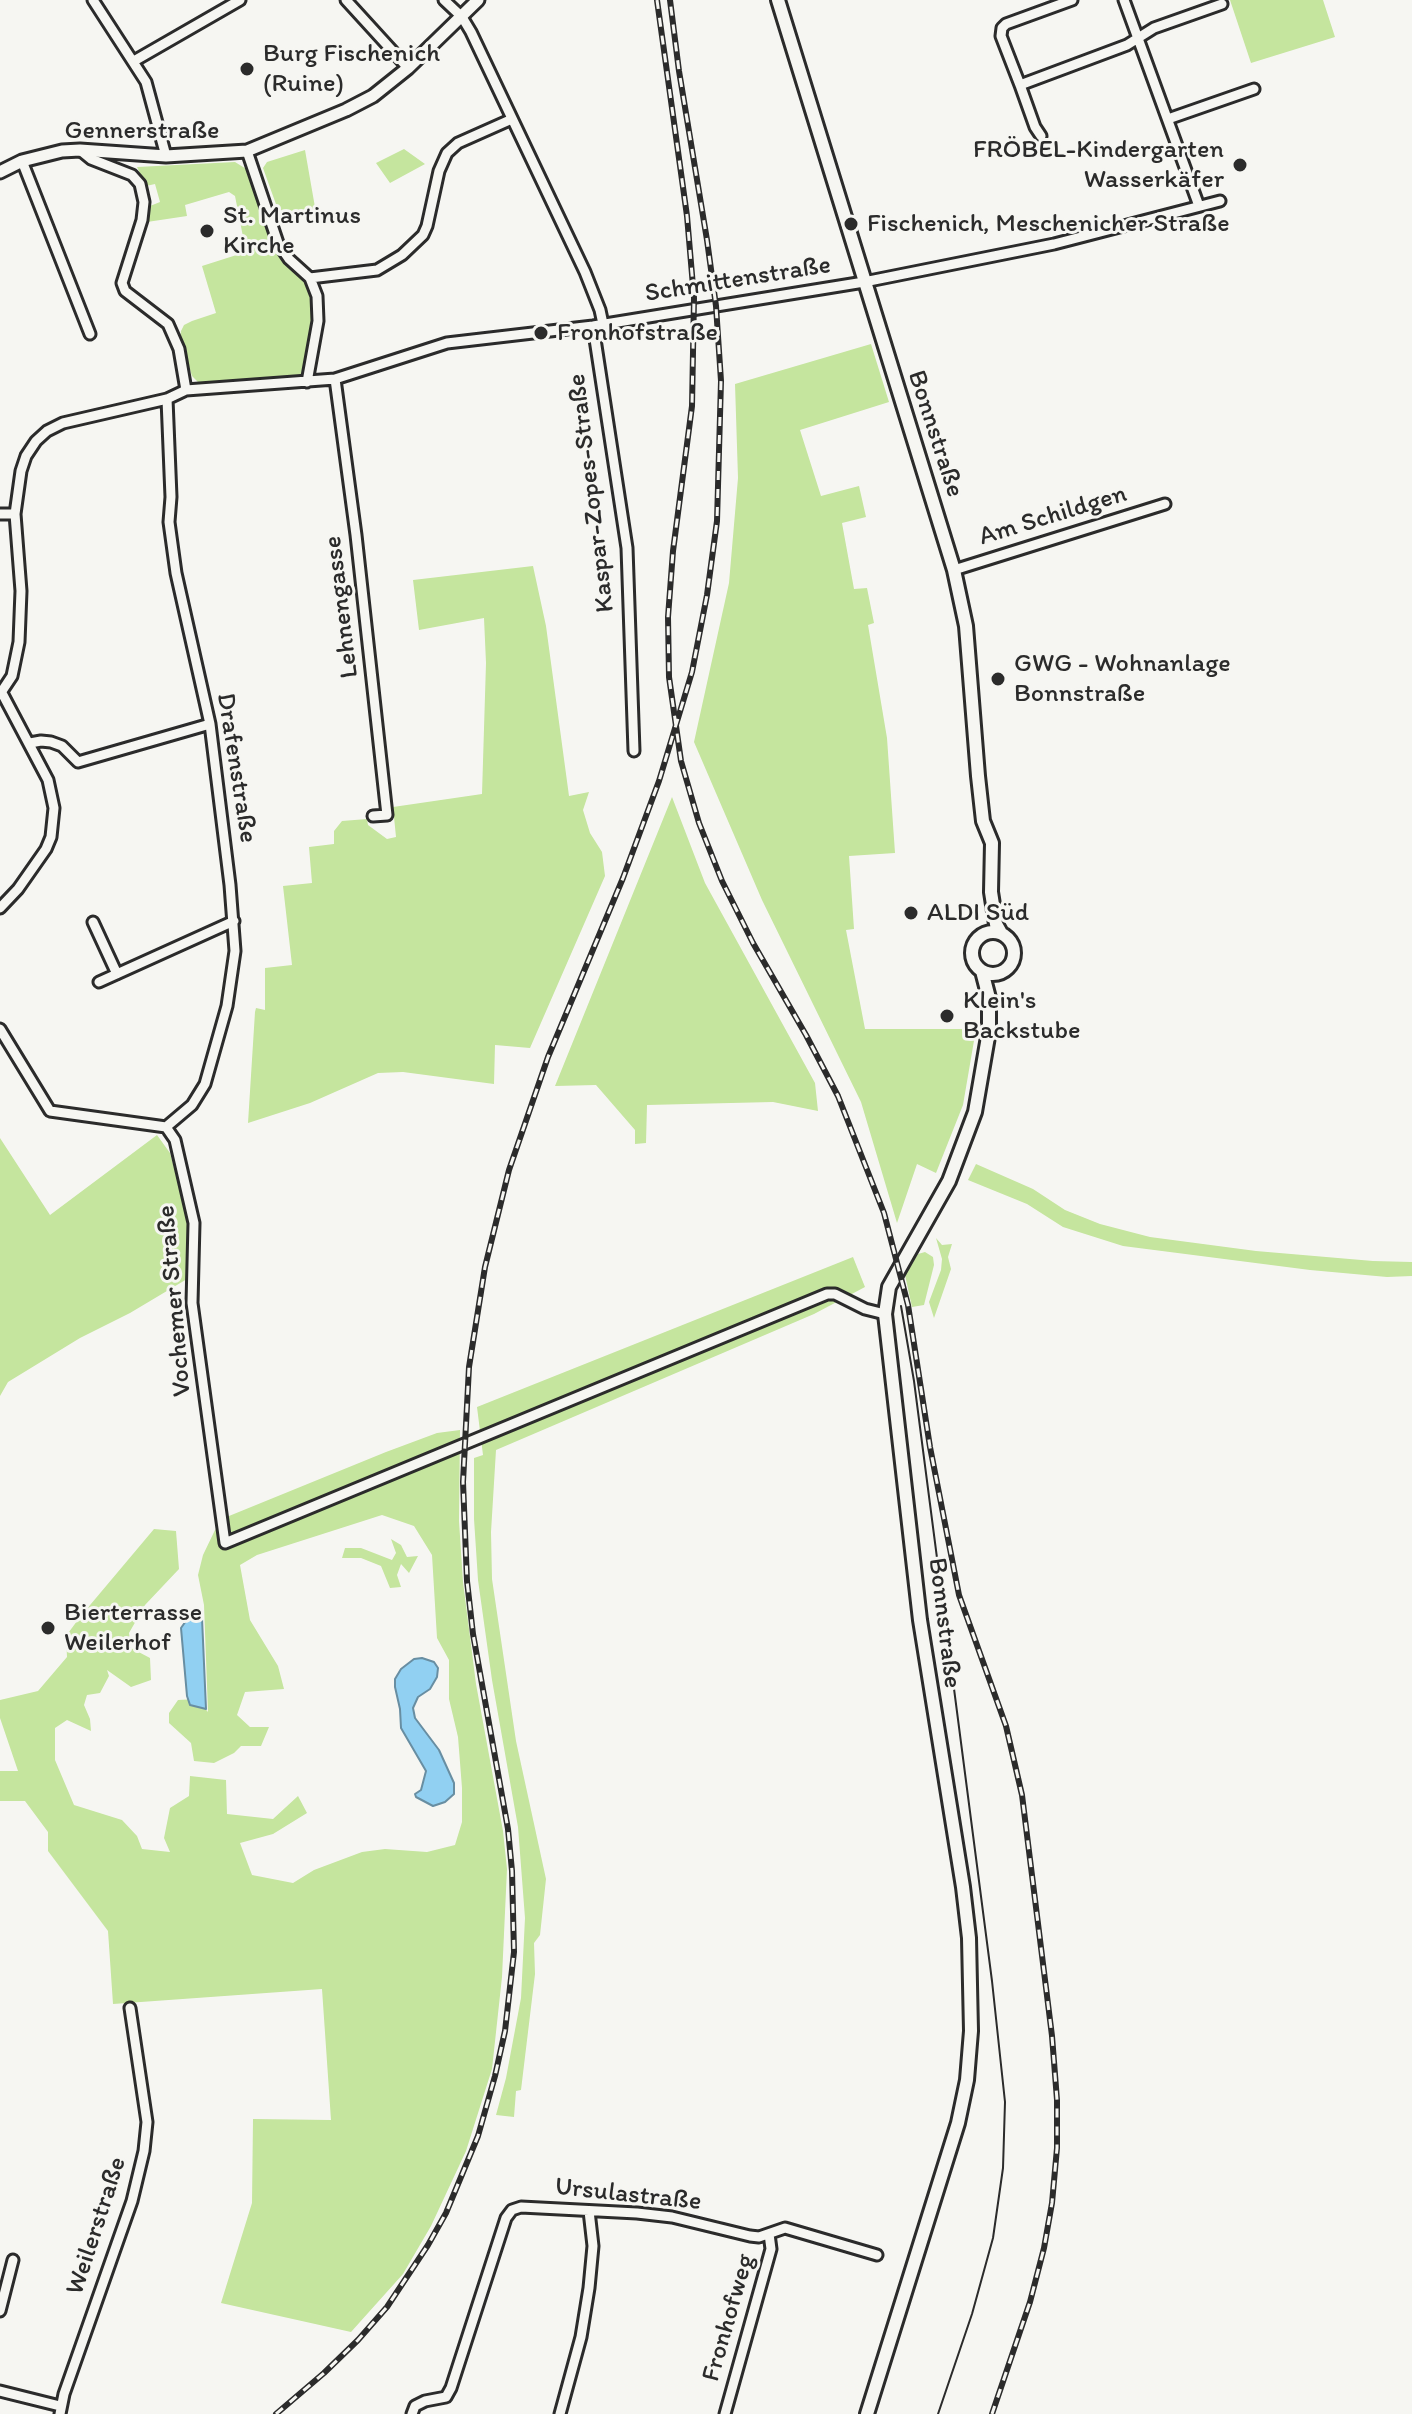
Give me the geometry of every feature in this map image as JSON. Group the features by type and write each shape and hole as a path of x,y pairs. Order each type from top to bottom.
{"main road":[{"name":"Bonnstraße","path":"778,0 954,570 966,626 983,821 992,843 991,892 996,924 1001,933"},
{"name":"Bonnstraße","path":"979,937 991,892"},
{"path":"989,932 1001,933 1011,942 1012,961 1003,971 989,974 977,966 971,954 979,937 989,932"},
{"name":"Bonnstraße","path":"867,2414 958,2123 967,2080 972,1995 963,1887 920,1620 885,1314 889,1287 949,1181 975,1112 985,1061 989,998 982,971"},
{"name":"Bonnstraße","path":"989,998 1003,971"}],"street":[{"path":"93,0 146,82 166,156"},
{"path":"134,61 240,0"},
{"path":"346,0 408,68"},
{"path":"444,0 462,17 585,272 600,310 598,325"},
{"name":"Gennerstraße","path":"0,172 22,161 62,151 166,156 247,151 373,96 408,68 478,0"},
{"path":"1041,136 1001,36 1002,28 1072,0"},
{"path":"1124,0 1199,206"},
{"path":"1020,85 1127,45 1154,28 1222,4"},
{"path":"1168,119 1254,89"},
{"path":"310,278 377,270 402,255 423,235 427,226 439,171 447,153 458,143 512,119"},
{"path":"80,150 83,155 132,175 140,184 144,202 142,220 122,283 125,291 168,324 179,349 186,390"},
{"path":"247,151 278,243 289,259 310,278 319,306 307,382"},
{"path":"22,161 90,334"},
{"name":"Schmittenstraße","path":"1,693 14,668 21,615 15,514 21,471 26,456 47,431 63,423 167,399 186,390 335,379 447,343 598,325 864,282 1054,244 1220,201"},
{"name":"Kaspar-Zopes-Straße","path":"598,325 627,548 634,751"},
{"name":"Lehnengasse","path":"335,379 387,815 373,816"},
{"name":"Drafenstraße","path":"166,1127 192,1105 205,1084 232,978 235,951 210,724 176,573 169,522 171,497 167,399"},
{"name":"Am Schildgen","path":"954,570 1165,504"},
{"path":"0,514 15,514"},
{"path":"0,908 36,865 51,837 54,823 48,780 1,693"},
{"path":"30,743 41,741 62,746 78,762 210,724"},
{"path":"99,982 234,921"},
{"path":"93,922 117,974"},
{"path":"0,1029 50,1111 166,1127"},
{"name":"Vochemer Straße","path":"166,1127 175,1140 194,1223 192,1303 225,1543 827,1294 835,1294 865,1309 885,1314"},
{"name":"Weilerstraße","path":"0,2391 60,2410 132,2201 144,2151 147,2122 130,2008"},
{"name":"Ursulastraße","path":"412,2414 415,2406 446,2397 451,2388 506,2218 512,2210 521,2207 672,2217 750,2236 785,2228 877,2255"},
{"path":"560,2414 581,2337 589,2288 593,2246 589,2211"},
{"name":"Fronhofweg","path":"725,2414 771,2249 769,2234"},
{"path":"0,2311 13,2260"}],"green space":[{"path":"1230,0 1323,0 1335,37 1251,63"},
{"path":"404,149 425,164 390,183 376,163"},
{"path":"305,150 316,213 282,221 263,168 267,162"},
{"path":"235,162 248,170 255,181 271,239 280,257 310,292 315,316 308,357 299,378 201,385 192,376 180,338 181,331 184,325 216,313 202,266 246,252 235,196 229,192 185,205 187,216 147,222 150,206 160,202 155,184 146,186 137,167"},
{"path":"871,344 889,402 800,430 821,496 859,486 866,517 842,523 854,589 867,588 874,623 868,625 887,738 895,853 849,856 854,929 846,930 865,1029 976,1029 963,1105 936,1173 917,1164 897,1223 861,1102 762,900 694,742 729,583 738,478 735,384"},
{"path":"533,566 546,626 569,796 589,792 583,810 590,833 602,852 605,876 530,1048 495,1045 494,1084 403,1072 378,1073 310,1103 248,1123 255,1012 256,1008 265,1010 265,968 292,965 283,886 312,883 309,847 334,844 334,831 342,821 367,819 368,825 387,839 396,837 393,807 482,794 486,663 484,618 419,630 413,580"},
{"path":"672,797 705,883 815,1083 818,1111 773,1102 647,1105 646,1143 635,1144 635,1130 596,1085 555,1086"},
{"path":"157,1135 170,1153 189,1223 187,1279 8,1382 0,1396 0,1138 50,1215"},
{"path":"976,1164 1033,1189 1065,1210 1100,1224 1150,1237 1256,1251 1412,1262 1412,1276 1387,1277 1310,1270 1123,1246 1063,1227 1027,1204 968,1180"},
{"path":"936,1238 942,1245 952,1244 948,1257 951,1269 934,1318 929,1302 942,1259"},
{"path":"925,1252 933,1257 934,1265 924,1305 912,1307 905,1275 918,1254"},
{"path":"853,1257 865,1287 814,1314 496,1450 491,1532 492,1579 516,1741 546,1879 540,1935 534,1943 535,1974 521,2090 516,2091 514,2117 496,2115 521,1998 525,1918 518,1827 478,1580 474,1458 483,1455 477,1407"},
{"path":"460,1430 459,1521 463,1582 476,1684 507,1869 502,1977 492,2069 466,2151 431,2226 403,2274 351,2332 221,2303 252,2203 253,2119 331,2120 322,1989 113,2004 108,1931 48,1851 48,1832 25,1801 0,1801 0,1771 18,1771 0,1718 0,1700 38,1691 67,1657 66,1636 154,1529 176,1531 179,1569 145,1605 129,1633 131,1648 150,1658 151,1680 131,1687 107,1670 109,1676 100,1693 87,1695 84,1705 91,1731 67,1720 55,1728 55,1760 74,1805 122,1820 137,1836 142,1849 170,1852 164,1838 170,1808 189,1796 190,1776 226,1780 227,1814 273,1819 298,1796 307,1813 273,1834 240,1843 252,1875 293,1883 314,1870 362,1852 385,1849 427,1852 455,1845 462,1822 462,1788 458,1737 449,1699 449,1660 437,1638 432,1555 414,1526 382,1515 257,1555 240,1565 250,1620 278,1666 284,1689 245,1692 237,1715 250,1727 269,1727 261,1746 241,1746 214,1763 194,1761 191,1743 169,1723 169,1713 178,1700 197,1699 208,1712 204,1605 198,1575 215,1530 229,1516 437,1433"},
{"path":"391,1539 401,1545 407,1557 418,1556 409,1573 401,1564 397,1575 401,1587 390,1588 381,1566 361,1558 342,1558 345,1548 361,1548 392,1560 396,1553"}],"water":[{"path":"198,1614 202,1618 206,1709 190,1705 187,1696 181,1628 188,1618"},
{"path":"414,1659 434,1662 438,1668 437,1677 430,1689 418,1697 413,1708 415,1718 439,1750 454,1783 454,1794 445,1802 433,1806 415,1794 421,1790 426,1771 401,1728 395,1687 395,1679 401,1669"}],"tram line":[{"path":"901,1306 914,1381 1005,2102 1003,2168 993,2238 972,2314 938,2414"}],"railway":[{"path":"657,0 687,216 694,298 692,406 673,551 668,617 669,677 681,761 699,823 722,881 838,1096 884,1213 908,1305 930,1447 959,1595 1006,1726 1022,1795 1052,2036 1057,2148 1044,2248 1030,2302 992,2414"},
{"path":"276,2414 358,2340 387,2307 428,2245 446,2213 478,2136 505,2031 514,1952 512,1871 508,1829 473,1634 467,1581 463,1482 469,1367 485,1267 509,1170 548,1057 623,878 659,781 692,672 707,595 717,521 721,381 716,306 670,0"}],"place":[{"name":"Burg Fischenich (Ruine)","path":"247,69"},
{"name":"FRÖBEL-Kindergarten Wasserkäfer","path":"1240,165"},
{"name":"Fischenich, Meschenicher Straße","path":"851,224"},
{"name":"St. Martinus Kirche","path":"207,231"},
{"name":"Fronhofstraße","path":"541,333"},
{"name":"GWG - Wohnanlage Bonnstraße","path":"998,679"},
{"name":"ALDI Süd","path":"911,913"},
{"name":"Klein's Backstube","path":"947,1016"},
{"name":"Bierterrasse Weilerhof","path":"48,1628"}]}
